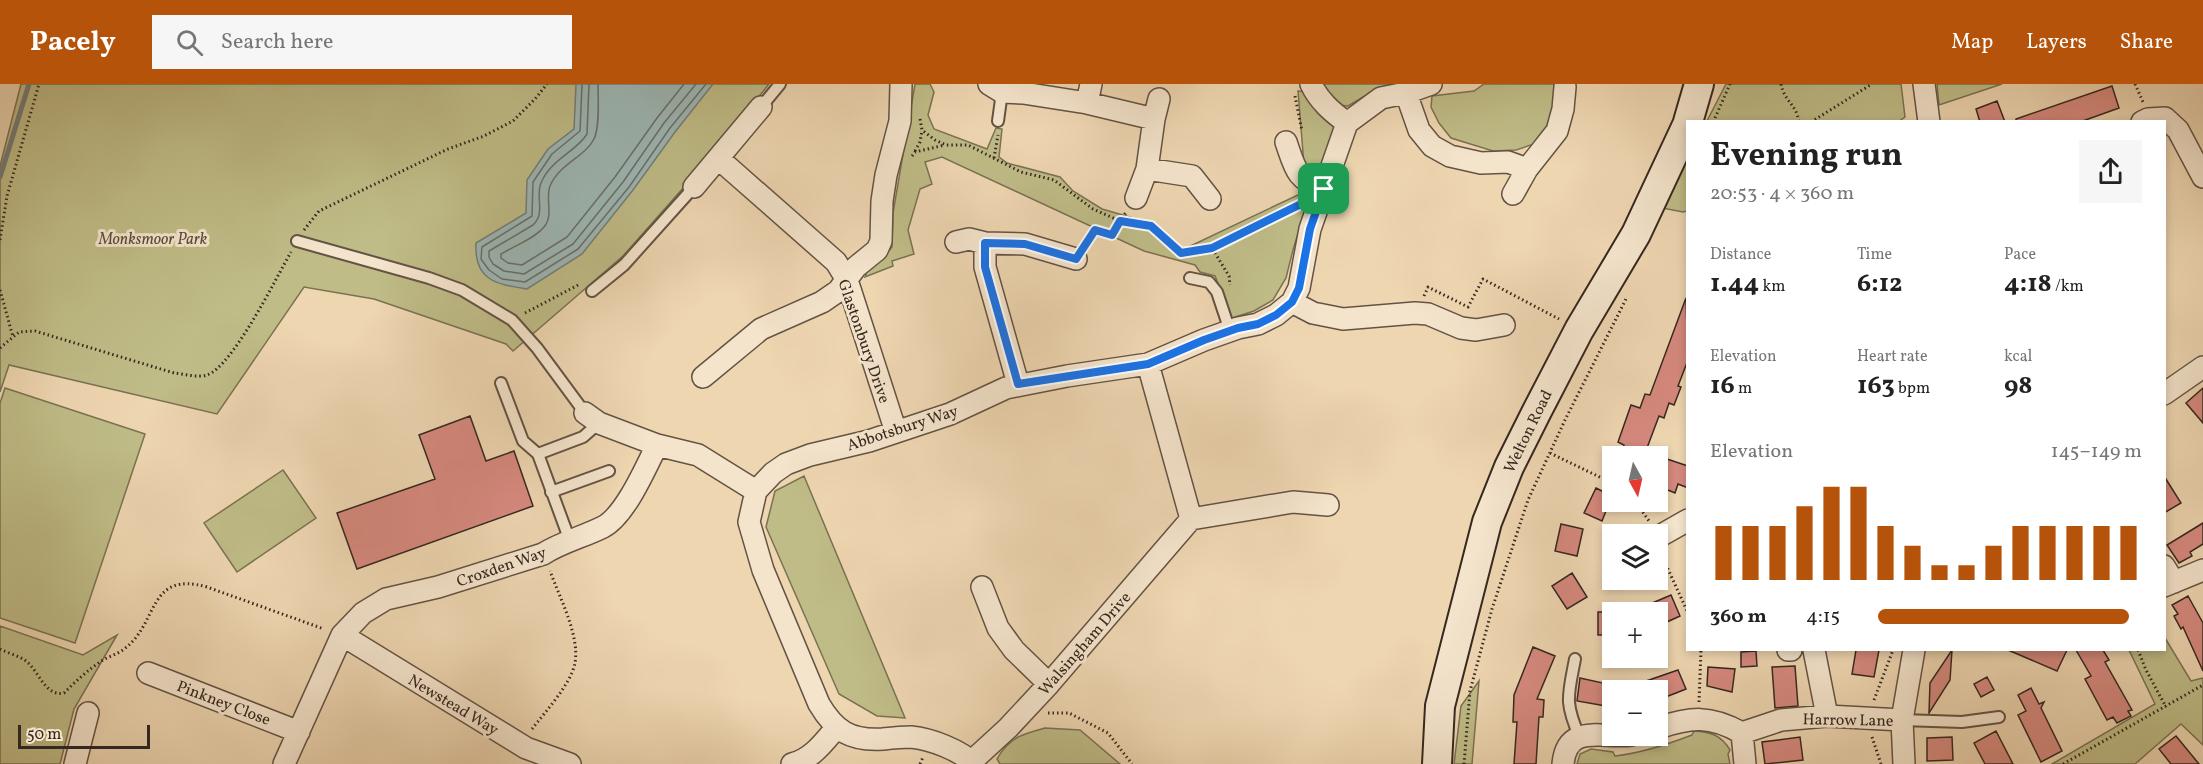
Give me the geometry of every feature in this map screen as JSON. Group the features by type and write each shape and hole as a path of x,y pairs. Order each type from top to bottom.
{"street":[{"path":"703,378 761,329 822,302 838,291 856,267 877,250 881,241 882,201 886,175 900,121 901,84"},
{"path":"1311,84 1317,96 1331,112 1347,123"},
{"path":"1431,84 1406,93 1381,98 1347,123 1316,187 1299,288 1292,302 1313,313 1343,319 1415,313 1428,314 1461,328 1476,330 1504,325"},
{"name":"Welton Road","path":"1689,120 1699,84"},
{"path":"1924,84 1929,120"},
{"path":"1513,194 1527,169 1557,131 1563,109 1565,87"},
{"path":"995,88 1023,93 1089,94 1157,109 1148,169 1136,198"},
{"path":"1406,93 1419,130 1432,146 1450,156 1481,163 1508,162 1527,169"},
{"path":"694,187 761,107"},
{"path":"2146,120 2165,118 2178,130 2203,177"},
{"name":"Welton Road","path":"1437,764 1440,706 1487,522 1509,467 1580,330 1636,234 1686,126"},
{"path":"1286,142 1297,173 1316,187"},
{"name":"Glastonbury Drive","path":"719,159 836,262 847,280 896,432"},
{"path":"1148,169 1192,177 1210,199"},
{"path":"956,242 969,239 985,243 1025,244 1076,259"},
{"path":"985,243 985,267 1018,384"},
{"name":"Abbotsbury Way","path":"756,491 773,473 786,464 810,455 896,432 950,414 977,400 1018,384 1148,364 1230,331 1267,320 1292,302"},
{"path":"1148,364 1191,519 1293,502 1328,505"},
{"path":"2166,393 2203,367"},
{"path":"592,418 657,445 698,455 756,491 749,522 763,570 819,704 836,728 850,736 872,740 911,737 950,749 973,763"},
{"name":"Croxden Way","path":"284,764 342,635 363,613 386,599 438,587 543,554 556,546 606,526 630,498 657,445"},
{"name":"Walsingham Drive","path":"973,763 1049,684 1191,519"},
{"path":"1668,532 1686,521"},
{"path":"2168,578 2203,570"},
{"path":"982,587 998,628 1014,650 1049,684"},
{"name":"Newstead Way","path":"342,635 521,745 570,764"},
{"path":"1814,651 1827,716"},
{"path":"1904,764 1902,720 1914,651"},
{"name":"Pinkney Close","path":"148,673 299,732"},
{"path":"75,764 88,712"},
{"name":"Harrow Lane","path":"1742,733 1781,720 1827,716 1902,720"},
{"path":"1668,726 1698,718 1724,723 1742,733 1745,764"},
{"path":"792,764 799,763 818,750 836,728"},
{"path":"1563,764 1564,753 1573,740 1592,734 1602,735"}],"lane":[{"path":"761,107 780,84"},
{"path":"995,88 998,121"},
{"path":"592,291 624,265 694,187"},
{"path":"297,241 429,278 462,290 512,320 592,418 583,437 538,454"},
{"path":"1190,278 1209,282 1216,292 1230,331"},
{"path":"501,383 523,441 538,454 570,541"},
{"path":"551,492 609,471"},
{"path":"1575,659 1568,699 1570,715 1581,738"},
{"path":"1902,720 1962,722 1999,717"}],"path":[{"path":"0,240 7,196 39,84"},
{"path":"0,348 19,332 35,331 174,373 207,375 222,366 236,346 308,222 319,211 448,148 484,136 513,121 547,84"},
{"path":"1714,120 1729,84"},
{"path":"1781,84 1783,97 1797,108 1799,120"},
{"path":"1814,120 1872,84"},
{"path":"886,175 909,160 915,152 922,130 920,114"},
{"path":"993,159 999,129 998,121"},
{"path":"922,130 928,137 946,145"},
{"path":"915,152 946,145 968,145 1021,172 1054,180 1094,209 1120,221 1151,226 1181,253 1212,248 1303,203 1316,187"},
{"path":"1076,259 1095,230 1112,235 1120,221"},
{"path":"1212,248 1229,276 1231,286"},
{"path":"1415,313 1428,287 1468,307 1483,279 1580,330"},
{"path":"512,320 582,284"},
{"path":"0,290 13,337"},
{"path":"1464,764 1470,691 1528,500 1627,298"},
{"path":"1550,453 1602,478"},
{"path":"521,745 567,681 575,665 576,645 543,554"},
{"path":"1668,565 1686,608"},
{"path":"0,649 25,660 36,670 45,686 52,692 64,693 103,660 123,650 135,639 162,592 177,584 193,583 342,635"},
{"path":"1698,718 1701,651"},
{"path":"1881,764 1866,718 1893,651"},
{"path":"2138,651 2166,707"},
{"path":"2063,764 2203,685"},
{"path":"1046,714 1069,713 1108,732 1132,764"}],"green space":[{"name":"Monksmoor Park","path":"21,84 769,84 707,161 623,256 513,351 506,344 374,299 304,287 217,414 9,365 0,392 0,166"},
{"path":"915,84 930,84 934,92 928,115 934,129 987,149 996,128 1002,129 999,157 1007,163 1060,177 1073,191 1102,209 1154,224 1182,250 1302,193 1306,207 1286,278 1273,300 1254,311 1232,318 1215,276 1200,272 1195,265 1144,251 942,157 925,162 932,184 920,189 908,230 914,254 892,261 893,266 865,277 867,271 892,247 893,213"},
{"path":"1321,84 1398,84 1380,87 1348,106 1335,105"},
{"path":"1484,84 1561,84 1551,124 1540,142 1516,150 1493,151 1451,138 1439,123 1431,107 1432,96 1474,91"},
{"path":"1726,84 1901,84 1905,117 1901,120 1708,120"},
{"path":"1937,84 2002,84 1939,105"},
{"path":"1298,91 1305,92 1336,124 1323,172 1304,165"},
{"path":"1686,162 1686,211 1662,208"},
{"path":"5,388 145,434 75,643 0,618 0,403"},
{"path":"283,470 316,518 237,572 204,523"},
{"path":"804,476 905,718 877,716 839,694 766,527 775,491"},
{"path":"0,626 83,655 117,635 74,709 60,764 0,764"},
{"path":"2166,640 2191,681 2203,678 2203,745 2181,724 2135,764 2052,764 2155,704 2129,651 2166,651"},
{"path":"1479,681 1472,764 1454,764 1461,706"},
{"path":"1045,728 1080,730 1120,764 1000,764 997,759 1012,741"},
{"path":"1694,731 1706,732 1723,741 1730,750 1728,754 1730,764 1577,764 1580,754 1591,749 1613,752 1615,756 1625,755 1668,746 1668,744 1692,735"}],"water":[{"path":"576,84 713,84 582,254 527,289 496,282 483,272 479,265 476,243 526,213 527,180 548,149 574,129"}],"building":[{"path":"2112,86 2119,108 2086,120 2016,119"},
{"path":"1997,101 2004,120 1979,120 1976,109"},
{"path":"1686,298 1686,365 1674,405 1669,403 1664,418 1659,416 1648,446 1624,446 1618,442 1631,405 1640,408 1645,394 1650,395"},
{"path":"2203,388 2203,423 2186,403"},
{"path":"470,416 486,461 514,451 533,506 357,569 337,513 435,479 419,435"},
{"path":"1668,459 1686,465 1686,487 1678,484 1675,493 1668,490"},
{"path":"2166,479 2181,503 2166,512"},
{"path":"1596,488 1602,491 1602,512 1606,512 1602,521 1584,513"},
{"path":"2203,523 2203,544 2190,552 2192,556 2179,563 2167,545"},
{"path":"1561,524 1583,529 1577,556 1555,551"},
{"path":"1572,573 1587,597 1567,609 1552,586"},
{"path":"1671,595 1680,616 1668,621 1668,602 1655,602"},
{"path":"2188,596 2203,623 2203,671 2183,627 2181,629 2174,616 2178,614 2172,605"},
{"path":"1598,612 1602,612 1602,635 1598,635"},
{"path":"1533,647 1555,656 1537,699 1544,700 1543,717 1539,717 1536,764 1514,764 1517,722 1513,722 1514,695"},
{"path":"1756,651 1757,666 1741,667 1741,652"},
{"path":"1856,651 1879,651 1874,677 1852,674"},
{"path":"1952,651 1950,680 1929,713 1930,683"},
{"path":"2010,651 2067,651 2057,671"},
{"path":"2077,651 2104,651 2109,660 2105,662 2132,710 2128,711 2131,716 2117,723 2113,717 2107,720 2085,679 2091,676"},
{"path":"1795,666 1798,706 1775,708 1772,667"},
{"path":"1708,667 1735,669 1732,692 1707,686"},
{"path":"1678,670 1686,689 1668,696 1668,680 1649,680"},
{"path":"1987,677 1994,690 1981,697 1974,684"},
{"path":"1580,678 1602,683 1602,705 1577,701"},
{"path":"2031,688 2039,704 2044,702 2041,708 2062,751 2041,762 2018,715 2026,711 2018,695"},
{"path":"1996,731 2013,764 1985,764 1974,743"},
{"path":"2176,736 2199,764 2171,764 2159,749"},
{"path":"1800,737 1803,760 1765,764 1762,742"},
{"path":"1952,737 1953,760 1927,761 1927,738"}],"waterway":[{"path":"0,177 29,84"}],"route":[{"path":"1308,184 1324,189 1303,256 1299,288 1292,302 1276,315 1258,324 1238,328 1204,340 1148,364 1122,370 1018,384 985,267 985,243 1025,244 1076,259 1095,230 1112,235 1120,221 1151,226 1181,253 1212,248 1303,203 1308,184"}]}
